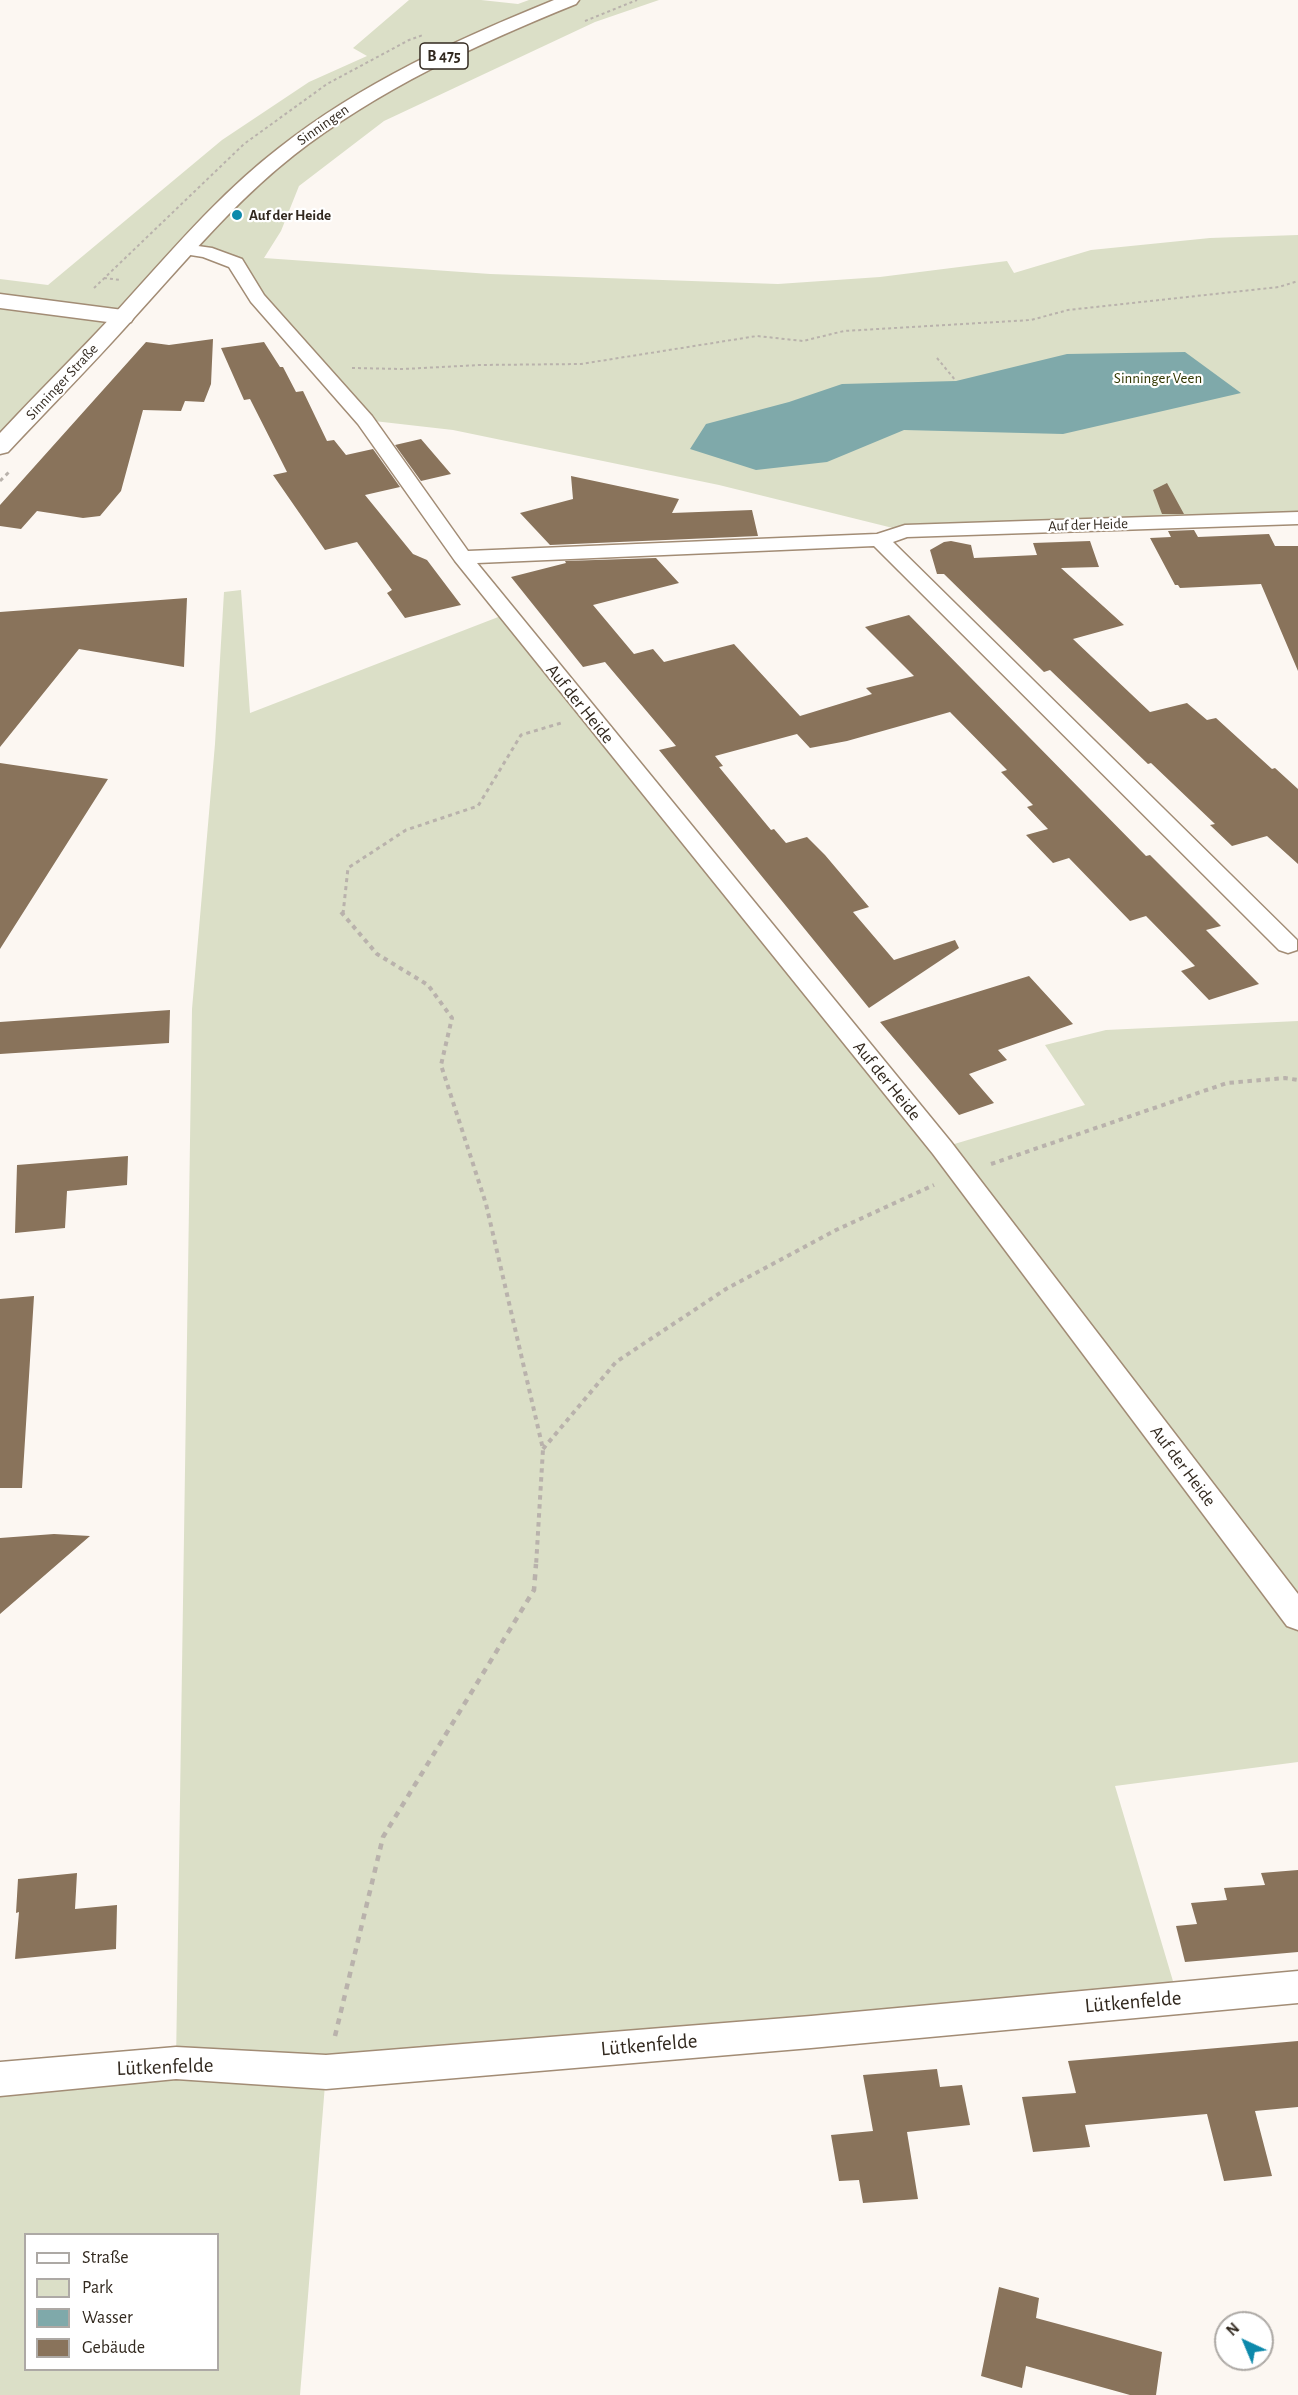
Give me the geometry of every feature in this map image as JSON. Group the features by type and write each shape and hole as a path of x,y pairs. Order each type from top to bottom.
{"main road":[{"name":"Sinningen","path":"123,317 184,249 249,182 287,151 353,104 427,64 570,0"},
{"path":"0,301 123,317"},
{"name":"Sinninger Straße","path":"0,447 123,317"}],"street":[{"name":"Auf der Heide","path":"184,249 206,252 236,263 257,298 365,420 462,557 960,1173 1298,1617"},
{"name":"Auf der Heide","path":"462,557 879,540 905,531 1298,518"},
{"path":"879,540 1288,945"},
{"name":"Lütkenfelde","path":"0,2079 176,2063 326,2072 799,2033 1298,1987"}],"path":[{"path":"582,22 637,0"},
{"path":"323,372 366,367 404,369 480,365 581,364 757,336 803,341 844,331 1031,320 1068,310 1279,286 1298,281"},
{"path":"937,358 956,381"},
{"path":"326,2072 383,1837 534,1590 543,1449 486,1203 441,1065 452,1018 428,985 377,954 341,912 348,868 406,830 478,806 498,776 520,735 588,715"},
{"path":"543,1449 616,1362 708,1301 836,1230 960,1173 1032,1151 1227,1083 1285,1078 1298,1080"}],"green space":[{"name":"Sinninger Veen","path":"409,0 481,0 518,4 529,0 659,0 595,22 384,121 299,186 281,231 264,258 490,274 778,284 880,277 1007,261 1014,273 1091,250 1210,238 1298,235 1298,518 905,531 719,485 453,430 365,420 236,263 184,249 0,447 0,279 48,285 222,140 309,82 367,56 353,48"},
{"path":"241,590 250,713 506,614 941,1148 1085,1105 1045,1045 1106,1030 1298,1021 1298,1762 1115,1786 1178,1998 326,2072 300,2395 0,2395 0,2079 176,2062 192,1009 215,744 224,592"}],"water":[{"path":"1185,352 1241,393 1063,434 904,430 827,462 756,470 690,449 706,424 789,402 842,384 956,381 1067,354"}],"building":[{"path":"213,339 211,384 204,402 185,401 181,411 143,410 121,491 100,516 83,518 37,511 21,529 0,526 0,505 146,342 169,345"},
{"path":"264,342 280,367 283,367 296,392 303,391 327,441 334,440 346,455 373,449 400,487 365,495 413,554 427,560 461,605 405,618 387,593 392,590 357,542 325,550 273,475 287,472 250,399 244,400 221,348"},
{"path":"421,439 451,474 421,481 395,445"},
{"path":"571,476 679,499 672,513 752,510 758,536 550,545 520,513 573,499"},
{"path":"1167,483 1184,514 1162,514 1153,490"},
{"path":"1194,530 1198,537 1269,534 1275,546 1298,546 1298,671 1261,584 1180,588 1175,585 1150,538 1171,537 1168,531"},
{"path":"1090,541 1099,567 1061,568 1124,625 1073,639 1150,712 1187,703 1207,720 1216,718 1272,769 1275,768 1298,789 1298,864 1267,836 1232,846 1210,825 1215,824 1151,763 1148,764 1050,670 1044,672 944,574 937,574 930,550 944,542 971,545 974,558 1037,555 1033,543"},
{"path":"656,558 679,583 593,605 634,654 653,649 664,662 734,644 800,716 872,694 866,688 914,676 865,627 909,615 1146,856 1150,855 1221,926 1206,930 1259,984 1209,1000 1181,971 1195,966 1146,916 1130,921 1069,858 1053,863 1026,835 1048,829 1027,807 1033,805 1001,772 1007,770 950,712 847,741 810,748 797,734 715,756 723,766 719,767 771,830 774,829 786,843 807,837 825,855 869,907 853,912 894,960 955,940 959,948 869,1008 659,750 676,746 605,662 583,667 511,577 566,563 565,561"},
{"path":"187,598 184,667 79,649 0,747 0,612"},
{"path":"0,763 108,779 0,949"},
{"path":"1029,976 1073,1024 998,1050 1007,1060 969,1074 994,1103 959,1115 880,1022"},
{"path":"170,1010 169,1043 0,1054 0,1022"},
{"path":"128,1156 127,1185 67,1191 65,1228 15,1233 17,1165"},
{"path":"34,1296 22,1488 0,1488 0,1299"},
{"path":"54,1534 90,1536 0,1614 0,1538"},
{"path":"1298,1870 1298,1952 1185,1962 1176,1926 1197,1924 1191,1903 1227,1900 1224,1888 1265,1885 1261,1873"},
{"path":"77,1873 75,1909 117,1905 116,1949 15,1959 19,1912 16,1913 18,1879"},
{"path":"1298,2041 1298,2107 1255,2111 1272,2176 1224,2181 1207,2114 1085,2125 1090,2147 1033,2152 1022,2097 1076,2093 1068,2061"},
{"path":"937,2069 940,2087 962,2085 970,2125 907,2132 918,2199 863,2203 859,2180 839,2181 831,2135 873,2131 863,2075"},
{"path":"999,2287 1039,2298 1036,2318 1162,2352 1156,2395 1130,2395 1026,2366 1022,2388 981,2376"}],"place":[{"name":"Auf der Heide","path":"237,215"}]}
